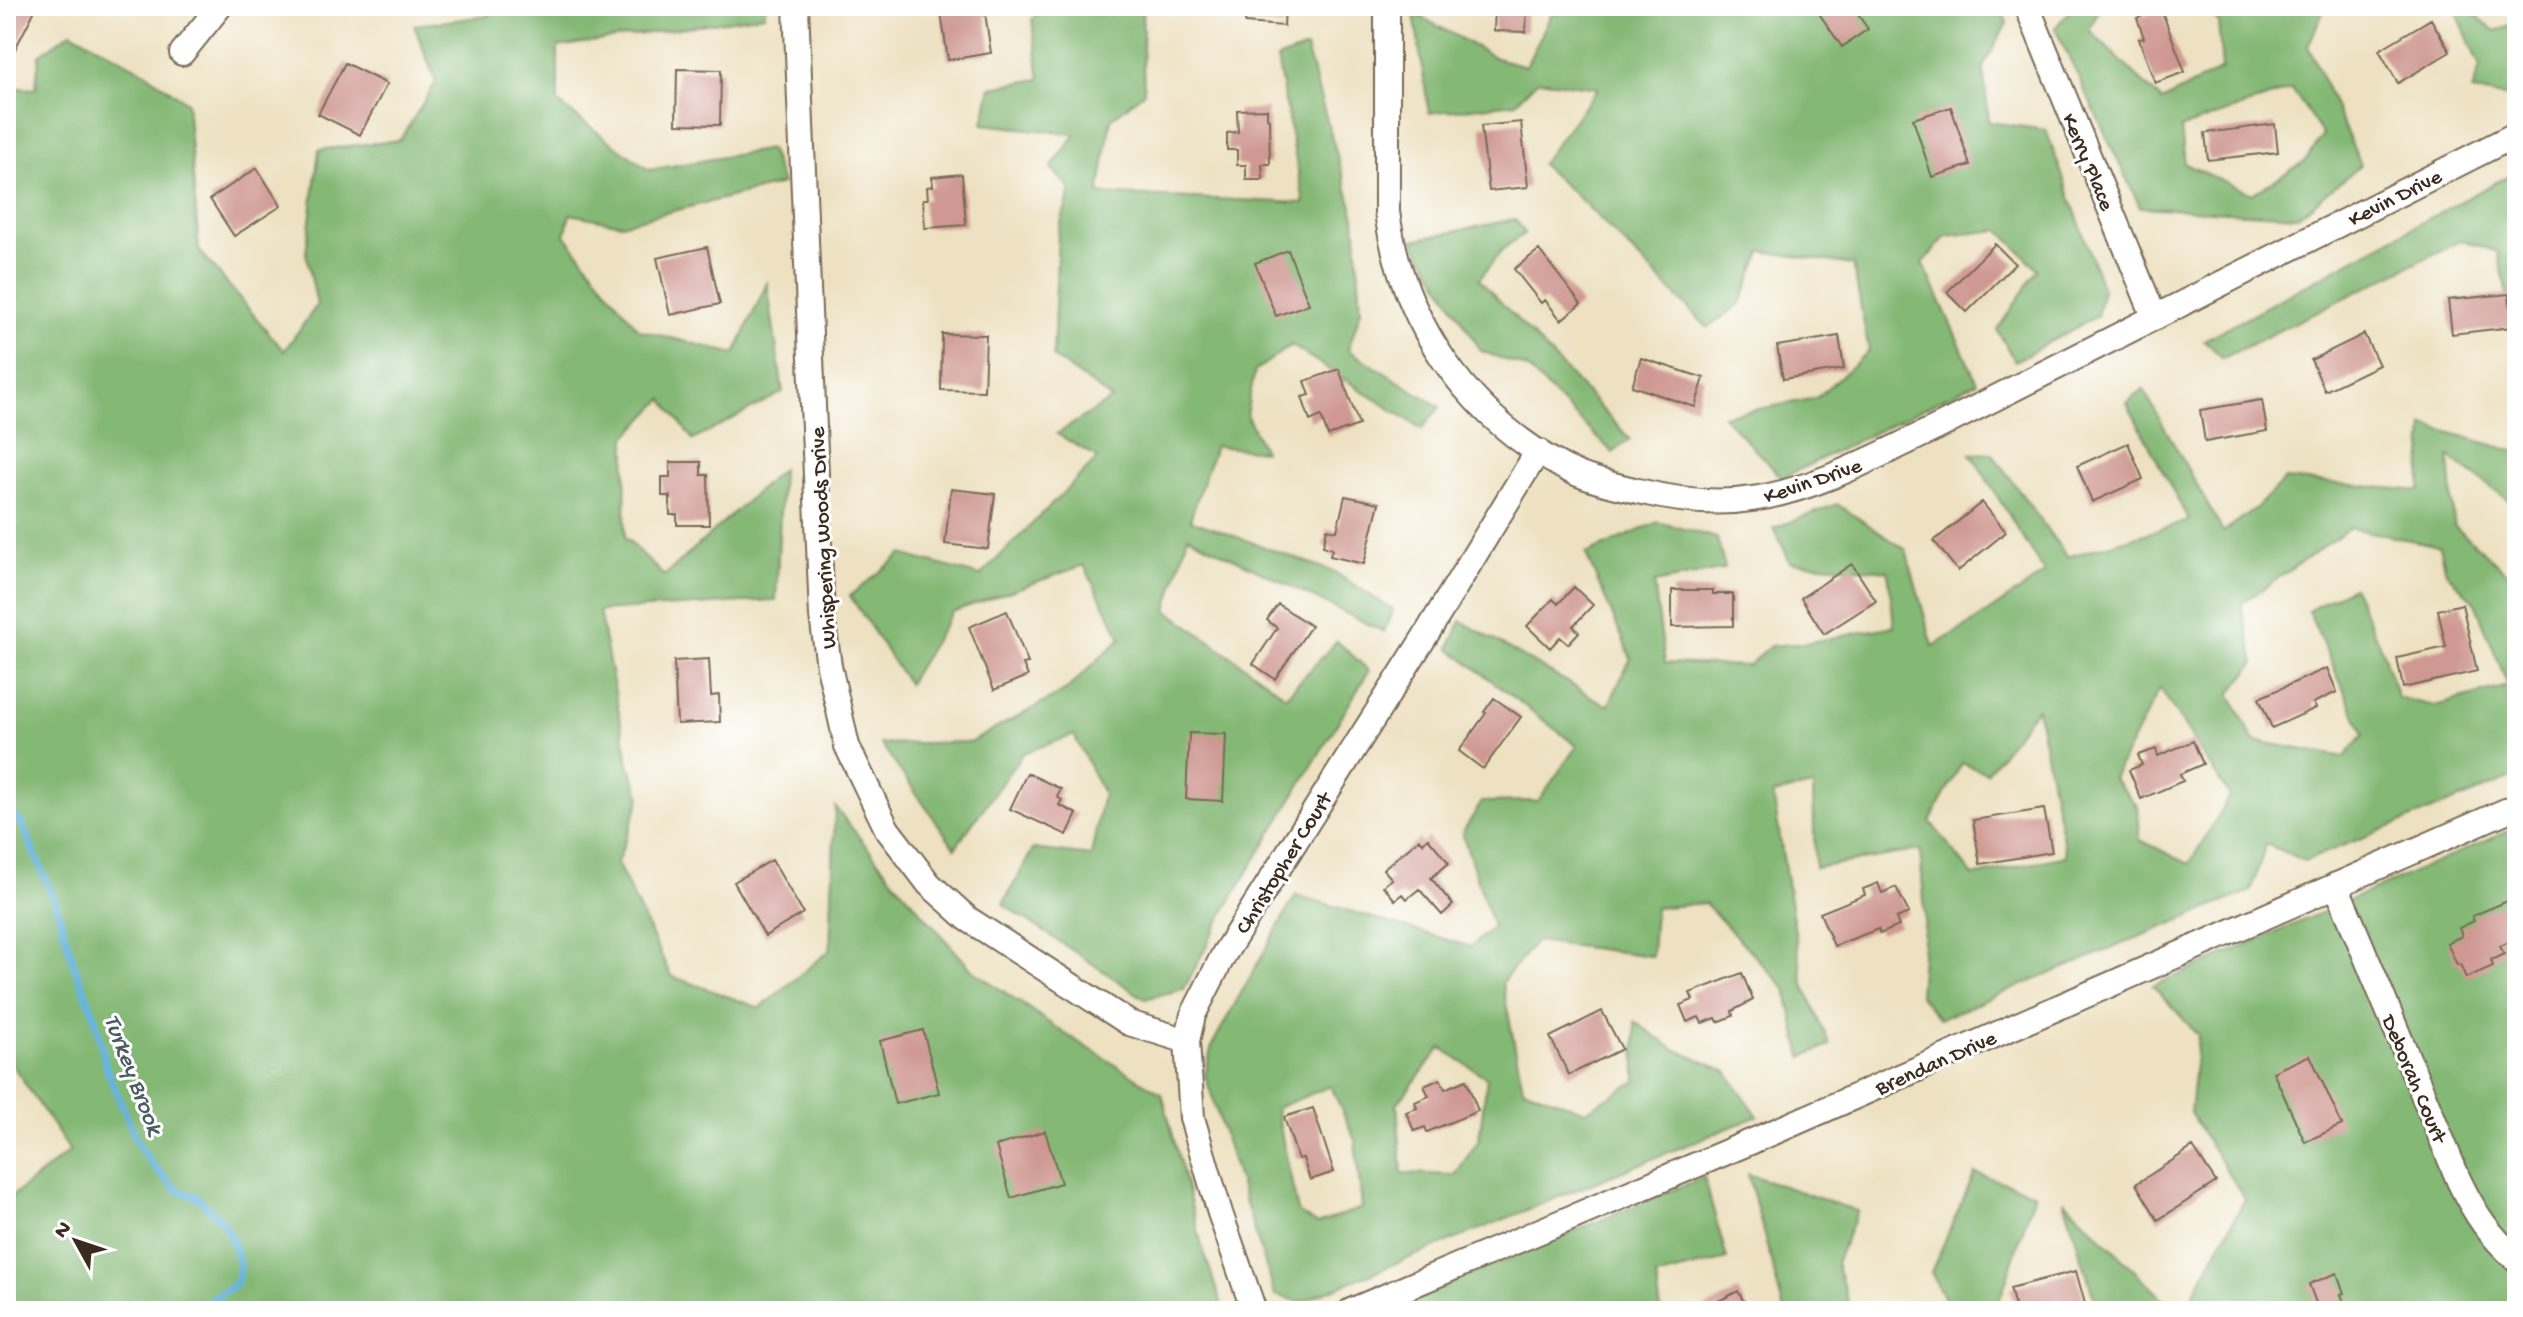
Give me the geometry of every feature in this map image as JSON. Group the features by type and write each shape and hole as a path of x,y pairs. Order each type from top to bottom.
{"street":[{"path":"182,53 220,6"},
{"name":"Whispering Woods Drive","path":"796,6 822,616 829,666 847,746 887,829 929,884 968,919 1129,1023 1187,1041"},
{"name":"Kevin Drive","path":"1387,6 1387,212 1391,240 1403,280 1413,309 1430,341 1492,418 1538,451 1565,468 1666,498 1708,502 1752,499 1846,471 2517,134"},
{"name":"Kerry Place","path":"2027,6 2154,316"},
{"name":"Christopher Court","path":"1254,1311 1192,1118 1187,1041 1193,1015 1224,954 1416,652 1538,451"},
{"name":"Brendan Drive","path":"1351,1311 1774,1132 2517,806"},
{"name":"Deborah Court","path":"2336,885 2459,1181 2475,1213 2494,1239 2517,1260"}],"green space":[{"path":"491,6 538,6 537,15 612,19 643,6 765,6 765,15 558,47 558,103 649,170 770,149 782,184 621,224 570,214 565,235 639,330 735,354 767,283 783,392 693,440 663,399 626,437 625,537 664,576 782,469 776,600 599,611 629,764 641,797 617,863 671,976 760,1008 830,950 835,807 971,969 1064,1033 1162,1094 1202,1246 1224,1311 6,1311 6,1201 70,1151 6,1055 6,87 36,89 39,55 71,32 141,70 187,102 199,250 284,351 317,305 306,253 319,150 400,140 436,82 414,25 488,16"},
{"path":"1045,6 1142,6 1144,92 1111,119 1099,194 1304,203 1277,59 1306,48 1355,217 1361,310 1348,350 1440,407 1422,429 1291,345 1255,371 1246,414 1264,451 1215,446 1190,520 1334,572 1393,610 1384,632 1188,536 1167,610 1286,696 1337,641 1369,671 1225,910 1184,989 1145,999 1003,904 1033,849 1091,856 1103,793 1074,735 1023,753 955,848 881,744 971,742 1065,691 1121,638 1084,565 952,612 908,684 850,596 902,554 980,576 1098,458 1057,434 1112,399 1053,357 1058,232 1071,190 1051,168 1076,134 983,124 991,87 1040,79 1032,19"},
{"path":"1585,6 2001,6 2007,23 1983,67 1989,122 2046,130 2103,289 2097,316 2015,361 1997,330 2038,269 1999,230 1946,236 1923,263 1977,382 1782,478 1723,416 1816,398 1869,351 1853,265 1762,251 1741,303 1708,328 1541,164 1598,88 1538,80 1515,103 1429,113 1414,13 1496,58 1526,66 1551,15 1585,9"},
{"path":"2074,6 2101,7 2089,30 2162,101 2222,69 2218,22 2203,6 2326,6 2308,46 2361,165 2298,216 2140,207 2055,28","holes":["2292,89 2323,135 2305,161 2252,194 2185,164 2181,128"]},
{"path":"2454,6 2470,6 2470,10 2495,31 2517,22 2517,98 2472,91 2480,67"},
{"path":"2517,171 2517,341 2498,252 2462,240 2223,358 2204,340"},
{"path":"1515,219 1525,233 1503,249 1479,279 1630,439 1613,453 1527,368 1481,351 1413,240"},
{"path":"2143,389 2223,532 2256,508 2285,479 2420,491 2424,425 2517,452 2517,506 2449,457 2454,526 2517,581 2517,776 2305,861 2266,844 2251,891 1940,1019 1919,995 1925,915 1920,850 1815,868 1813,786 1773,794 1803,982 1830,1045 1802,1057 1786,989 1705,903 1655,908 1652,956 1536,941 1502,982 1523,1088 1585,1111 1636,1081 1635,1022 1674,1049 1726,1071 1758,1116 1301,1302 1275,1295 1205,1075 1212,1045 1296,895 1471,947 1493,927 1462,833 1482,802 1538,801 1577,746 1449,648 1461,621 1608,706 1631,658 1586,554 1658,522 1717,538 1725,569 1654,583 1665,663 1748,666 1770,646 1806,643 1894,626 1888,571 1790,562 1774,528 1837,504 1906,550 1933,646 2045,573 1971,454 1992,453 2067,557 2189,521 2127,403","holes":["2350,528 2440,546 2446,572 2475,603 2508,686 2435,706 2398,698 2382,650 2353,587 2308,611 2364,734 2345,757 2254,741 2230,694 2255,663 2241,604","2160,688 2230,797 2189,864 2140,840 2138,807 2113,778","2037,708 2066,856 1973,876 1930,821 1962,763 1987,773","1441,1048 1487,1078 1479,1139 1455,1175 1402,1173 1397,1104","1331,1086 1355,1140 1362,1208 1317,1224 1298,1212 1276,1108"]},
{"path":"2517,827 2517,1311 2184,1311 2245,1199 2190,1113 2198,1035 2153,986"},
{"path":"1975,1173 2035,1193 1996,1311 1950,1311 1931,1272"},
{"path":"1748,1174 1857,1211 1836,1263 1851,1311 1784,1311"},
{"path":"1704,1177 1727,1259 1656,1277 1661,1311 1418,1311 1412,1299"},
{"path":"2064,1200 2175,1311 2098,1311"}],"building":[{"path":"9,6 37,6 6,67 6,12"},
{"path":"940,6 984,6 991,53 948,60"},
{"path":"1247,6 1285,6 1284,26 1245,23"},
{"path":"1495,6 1527,6 1526,32 1494,31"},
{"path":"1814,6 1852,6 1868,29 1842,47"},
{"path":"2161,9 2185,72 2155,83 2139,39 2144,38 2137,18"},
{"path":"2431,19 2450,52 2398,83 2379,50"},
{"path":"345,63 387,84 360,135 318,114"},
{"path":"677,69 721,70 720,125 676,124"},
{"path":"1951,107 1970,165 1932,177 1913,119"},
{"path":"1267,109 1270,164 1262,164 1263,180 1246,180 1246,165 1237,165 1237,150 1227,150 1227,133 1238,132 1237,110"},
{"path":"1521,122 1528,187 1489,191 1481,126"},
{"path":"2275,124 2278,152 2208,160 2205,133"},
{"path":"257,168 281,206 234,236 210,199"},
{"path":"962,174 966,225 925,228 923,199 928,199 927,187 933,186 932,177"},
{"path":"1995,244 2015,264 1967,312 1947,292"},
{"path":"707,247 720,304 670,315 657,258"},
{"path":"1288,250 1309,304 1276,316 1255,263"},
{"path":"1539,250 1581,304 1561,320 1545,300 1541,303 1514,269"},
{"path":"2509,294 2512,327 2452,334 2448,300"},
{"path":"942,334 986,335 984,391 941,390"},
{"path":"2364,334 2379,365 2325,391 2311,360"},
{"path":"1839,336 1844,369 1783,379 1777,346"},
{"path":"1641,358 1704,378 1695,407 1632,386"},
{"path":"1339,369 1359,425 1328,436 1321,416 1310,421 1302,397 1310,395 1305,381"},
{"path":"2262,400 2267,431 2205,442 2200,410"},
{"path":"2128,443 2143,479 2092,502 2077,466"},
{"path":"670,462 701,462 701,475 708,475 709,525 677,525 677,515 670,515 670,496 662,496 662,477 670,477"},
{"path":"951,489 995,494 988,549 945,544"},
{"path":"1345,496 1379,503 1364,564 1330,556 1332,549 1323,546 1327,529 1337,531"},
{"path":"1982,502 2006,532 1958,571 1934,541"},
{"path":"1852,564 1876,601 1824,634 1801,598"},
{"path":"1574,587 1593,605 1573,626 1579,632 1568,644 1560,637 1550,648 1527,626 1553,599 1558,604"},
{"path":"1672,590 1713,590 1713,594 1733,594 1733,626 1672,627"},
{"path":"1278,604 1311,626 1275,679 1253,664 1277,628 1267,620"},
{"path":"2462,604 2477,671 2403,688 2397,658 2446,647 2438,610"},
{"path":"1007,611 1028,663 1023,664 1028,676 994,690 969,627"},
{"path":"709,659 711,696 719,695 720,722 677,724 674,661"},
{"path":"2327,668 2337,692 2313,703 2316,708 2272,728 2259,698"},
{"path":"1494,698 1521,717 1483,769 1459,751"},
{"path":"1189,733 1226,734 1223,801 1186,799"},
{"path":"2193,741 2203,764 2180,774 2183,781 2141,799 2129,770 2142,765 2138,755 2156,749 2158,756"},
{"path":"1027,773 1061,789 1057,797 1062,800 1059,805 1077,814 1067,835 1010,809"},
{"path":"2044,809 2052,852 1980,864 1973,820"},
{"path":"1428,838 1449,863 1431,878 1453,905 1442,915 1419,889 1407,899 1402,894 1395,900 1383,886 1392,879 1383,869 1419,839 1423,843"},
{"path":"772,860 803,913 765,936 734,882"},
{"path":"1878,883 1882,893 1896,887 1909,913 1896,918 1899,926 1880,934 1878,929 1834,946 1820,913 1865,895 1863,889"},
{"path":"2517,897 2517,939 2500,946 2504,954 2491,960 2493,966 2466,978 2447,943 2462,936 2459,928 2474,921 2472,916"},
{"path":"1742,973 1753,1000 1732,1011 1733,1016 1718,1022 1716,1018 1702,1023 1699,1017 1687,1022 1680,1005 1693,1000 1690,993"},
{"path":"1602,1011 1622,1049 1569,1075 1550,1037"},
{"path":"923,1030 939,1093 895,1104 880,1041"},
{"path":"2310,1055 2342,1125 2305,1142 2273,1072"},
{"path":"1440,1079 1445,1089 1466,1080 1478,1111 1427,1132 1425,1127 1414,1131 1406,1112 1417,1108 1415,1102 1429,1096 1424,1086"},
{"path":"1313,1108 1334,1172 1310,1180 1303,1158 1298,1159 1284,1117"},
{"path":"1045,1131 1061,1183 1011,1198 996,1146"},
{"path":"2193,1147 2216,1182 2158,1220 2136,1184"},
{"path":"2076,1271 2087,1311 2016,1311 2010,1288"},
{"path":"2337,1273 2347,1311 2319,1311 2309,1284"},
{"path":"1738,1291 1749,1311 1699,1311"}],"waterway":[{"name":"Turkey Brook","path":"6,810 22,824 56,904 74,965 94,1014 107,1070 138,1144 153,1166 177,1190 197,1197 222,1221 231,1238 240,1267 236,1284 199,1307 198,1311"}]}
